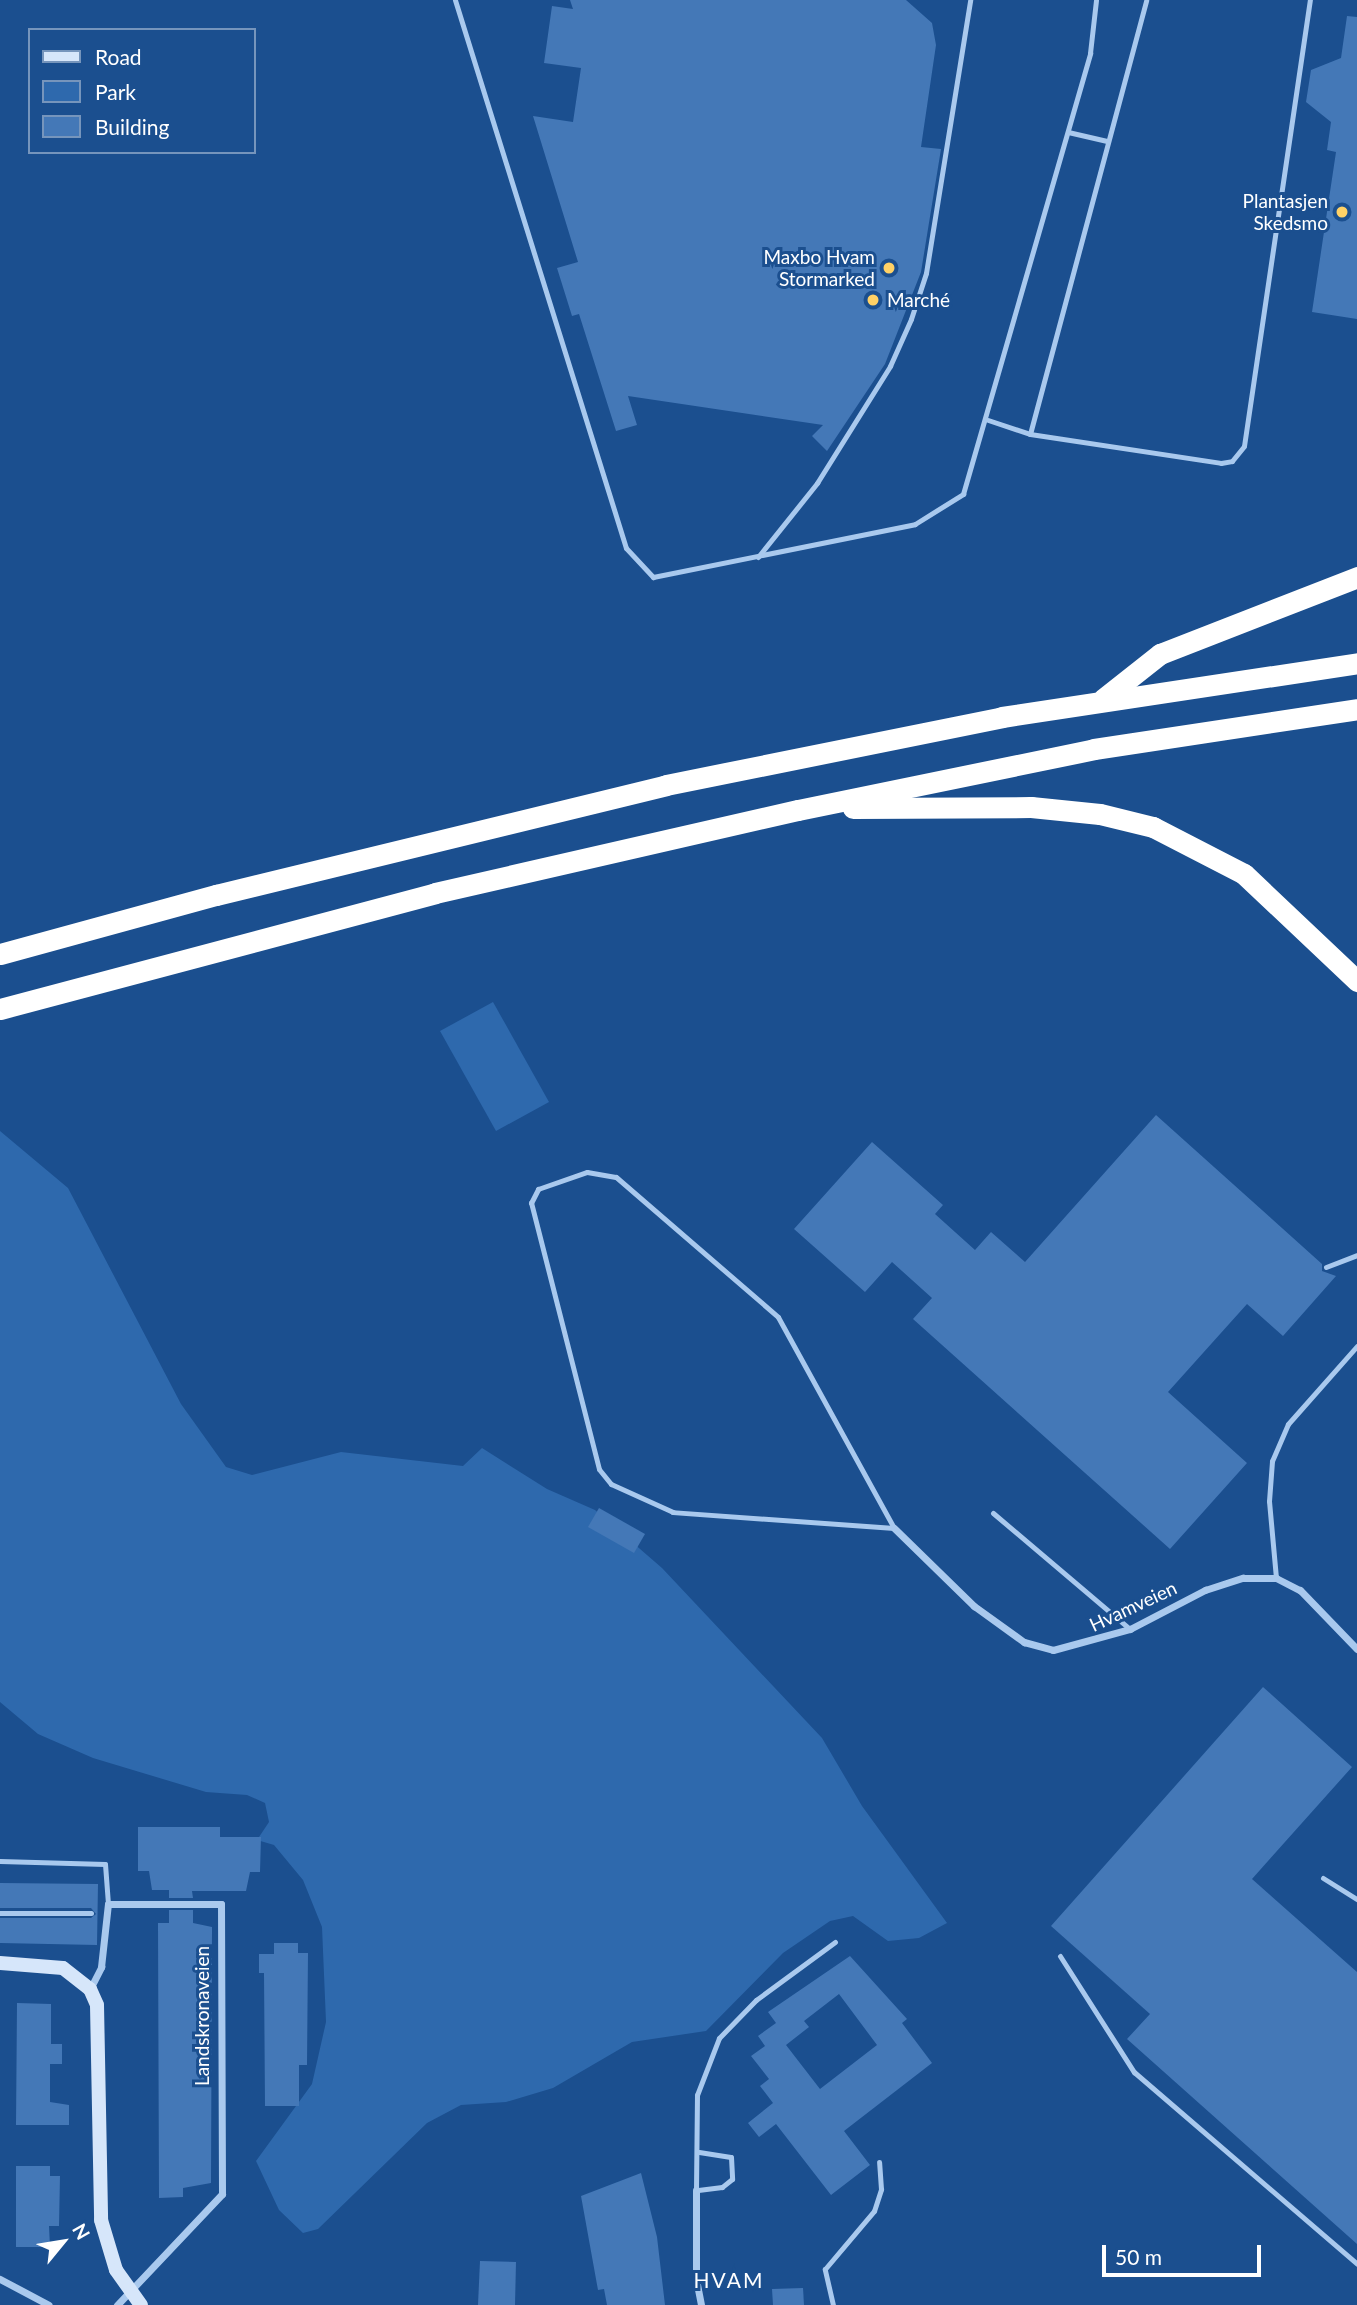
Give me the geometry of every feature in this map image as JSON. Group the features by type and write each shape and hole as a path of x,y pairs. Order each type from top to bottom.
{"highway":[{"path":"1101,700 1160,654 1357,577"},
{"path":"0,954 371,855 666,785 1101,700 1357,663"},
{"path":"0,1009 435,893 798,810 1081,751 1357,709"},
{"path":"798,810 1031,807 1128,820 1185,839 1244,874 1357,981"}],"street":[{"name":"Hvamveien","path":"894,1528 974,1606 1024,1642 1053,1650 1130,1629 1205,1590 1243,1578 1276,1578"},
{"path":"1276,1578 1300,1590 1357,1650"},
{"path":"90,1989 101,1967 108,1904"},
{"name":"Landskronaveien","path":"108,1904 221,1904 222,2194 128,2289"},
{"path":"0,1963 64,1968 90,1989 100,2024 101,2220 106,2246 128,2289 141,2305"},
{"path":"696,2190 696,2279 701,2305"},
{"path":"0,2279 48,2305"},
{"path":"117,2305 128,2289"}],"lane":[{"path":"455,0 626,548 653,577 915,524 943,511 963,494 988,420 1090,53 1096,0"},
{"path":"758,557 817,484 864,410 911,319 926,273 970,0"},
{"path":"1030,434 1146,0"},
{"path":"988,420 1030,434 1220,463 1232,461 1244,446 1310,0"},
{"path":"1068,132 1107,141"},
{"path":"587,1172 616,1177 778,1317 894,1528 673,1512 611,1484 599,1469 531,1203 538,1189 587,1172"},
{"path":"1326,1267 1357,1255"},
{"path":"1276,1578 1269,1501 1272,1461 1288,1424 1357,1346"},
{"path":"993,1513 1130,1629"},
{"path":"0,1861 105,1864 108,1904"},
{"path":"1323,1878 1357,1899"},
{"path":"0,1913 91,1913"},
{"path":"699,2152 727,2154 736,2168 722,2187 696,2190 699,2152 697,2095 719,2038 756,2000 835,1942"},
{"path":"1060,1956 1135,2072 1357,2264"},
{"path":"833,2305 825,2269 874,2211 881,2189 879,2162"}],"green space":[{"path":"493,1002 549,1102 496,1131 440,1031"},
{"path":"0,1131 68,1188 181,1404 226,1467 252,1475 341,1452 463,1466 482,1448 547,1489 595,1510 662,1568 822,1738 862,1806 947,1923 919,1938 888,1941 853,1916 830,1921 783,1953 706,2031 632,2042 553,2088 506,2102 461,2105 427,2123 318,2229 303,2233 279,2210 256,2161 312,2084 326,2022 322,1927 303,1880 274,1845 257,1840 269,1822 265,1803 247,1795 206,1792 93,1758 38,1734 0,1702"}],"building":[{"path":"570,0 906,0 932,23 936,45 921,147 941,149 921,272 885,364 827,451 812,436 823,425 628,396 637,425 616,431 579,314 572,316 557,268 578,262 533,116 573,122 581,68 544,63 552,6 573,9"},
{"name":"Plantasjen Skedsmo","path":"1347,16 1357,17 1357,319 1312,312 1336,152 1327,150 1331,122 1306,102 1311,70 1341,58"},
{"path":"1156,1115 1322,1264 1322,1271 1336,1276 1283,1336 1247,1304 1168,1392 1247,1463 1170,1549 913,1319 932,1298 892,1262 865,1292 794,1229 872,1142 943,1205 935,1214 975,1250 991,1232 1025,1262"},
{"path":"599,1508 645,1534 634,1553 588,1527"},
{"path":"1263,1687 1352,1767 1252,1879 1357,1972 1357,2244 1127,2039 1150,2014 1051,1926"},
{"path":"138,1827 220,1827 220,1837 261,1837 260,1872 250,1872 246,1891 192,1891 193,1898 169,1898 169,1890 152,1890 149,1871 138,1871"},
{"path":"0,1883 98,1884 97,1945 0,1943 0,1918 91,1918 96,1914 91,1908 0,1908"},
{"path":"169,1910 193,1910 193,1923 212,1927 211,2183 183,2188 183,2197 159,2198 158,1923 169,1923"},
{"path":"274,1943 298,1943 298,1953 308,1953 307,2065 299,2065 299,2106 265,2106 264,1973 259,1973 259,1954 274,1954"},
{"path":"850,1956 907,2019 902,2023 932,2063 844,2131 870,2165 831,2195 776,2124 759,2137 748,2123 773,2103 760,2086 769,2079 751,2056 765,2046 758,2036 776,2023 768,2012","holes":["839,1994 877,2045 820,2089 786,2045 809,2027 804,2021"]},
{"path":"17,2003 51,2004 51,2044 62,2044 62,2064 50,2064 50,2102 69,2105 69,2125 16,2125"},
{"path":"16,2166 50,2166 50,2176 60,2176 59,2226 49,2226 50,2247 16,2247"},
{"path":"641,2173 657,2237 665,2305 607,2305 604,2289 598,2290 581,2196"},
{"path":"480,2261 516,2262 515,2305 478,2305"},
{"path":"803,2288 804,2305 773,2305 772,2289"}],"place":[{"name":"Plantasjen Skedsmo","path":"1342,212"},
{"name":"Maxbo Hvam Stormarked","path":"889,268"},
{"name":"Marché","path":"873,300"}],"district":[{"name":"HVAM","path":"729,2280"}]}
